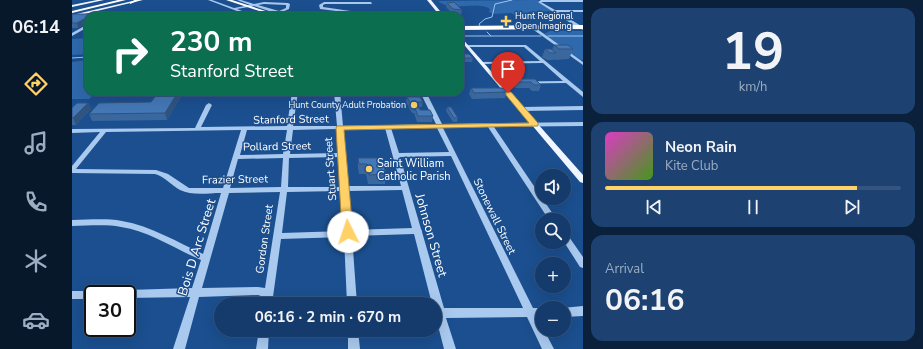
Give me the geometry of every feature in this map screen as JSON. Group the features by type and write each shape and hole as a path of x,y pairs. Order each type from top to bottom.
{"highway":[{"path":"72,11 118,0"},
{"path":"72,11 124,0"},
{"path":"132,3 140,0"},
{"path":"218,0 252,12"},
{"path":"228,0 271,12"},
{"path":"468,29 541,32 582,27"},
{"path":"464,30 468,29 524,30 541,32 582,27"}],"main road":[{"path":"72,6 102,0"},
{"path":"428,0 438,12"},
{"path":"90,12 132,3"},
{"path":"72,16 84,13"},
{"path":"464,39 482,63 583,180"}],"street":[{"path":"209,0 242,12"},
{"path":"238,0 273,12"},
{"path":"582,27 539,2 583,0"},
{"path":"358,12 321,8 321,5 324,3 370,1 373,7"},
{"path":"234,9 274,3 288,4 286,10 282,12"},
{"path":"104,9 108,11 106,12"},
{"path":"554,11 583,11"},
{"path":"556,25 582,27"},
{"path":"72,35 84,28"},
{"path":"541,32 583,64"},
{"path":"468,46 527,47 583,95"},
{"path":"482,63 544,62"},
{"path":"499,83 568,82"},
{"name":"Gordon Street","path":"268,297 284,190 286,156 294,96"},
{"name":"Stuart Street","path":"337,96 352,297"},
{"name":"Stonewall Street","path":"425,96 548,349"},
{"path":"197,130 209,105"},
{"path":"521,109 583,108"},
{"name":"Stanford Street","path":"72,131 583,124"},
{"path":"490,126 548,213"},
{"name":"Johnson Street","path":"388,127 436,297"},
{"name":"Bois D Arc Street","path":"179,349 244,129"},
{"path":"72,170 104,131"},
{"path":"396,155 453,154"},
{"name":"Pollard Street","path":"236,157 342,155"},
{"name":"Frazier Street","path":"72,170 156,172 165,175 181,188 186,190 405,188"},
{"path":"72,223 110,223 126,225 141,230 206,259"},
{"path":"277,236 348,232 418,231"},
{"path":"571,246 583,264"},
{"path":"136,294 258,291 264,292 266,297"},
{"path":"72,295 84,295"},
{"path":"571,312 583,311"},
{"path":"442,313 535,312"},
{"name":"Johnson Street","path":"442,320 450,349"},
{"path":"262,349 263,337"},
{"path":"353,337 354,349"}],"shaded area":[{"path":"538,0 553,11 528,12 533,16 562,17 518,17 511,13 494,14 489,12 490,9 484,7 450,6 438,1"},
{"path":"550,31 583,31 583,60 544,34"},
{"path":"84,38 84,54 72,55 72,39"},
{"path":"84,60 84,96 92,96 89,99 72,99 72,62"}],"building":[{"path":"454,2 462,10 453,9 447,3"},
{"path":"72,14 84,14 84,19 77,23 72,23"},
{"path":"554,45 568,45 573,49 559,49"},
{"path":"545,49 551,49 556,53 550,53"},
{"path":"464,54 469,54 473,58 464,58"},
{"path":"515,79 535,79 541,85 534,85 531,82 517,82"},
{"path":"471,88 503,88 507,92 474,93"},
{"path":"156,96 176,96 165,113 89,114 99,103 151,102"},
{"path":"407,97 420,97 423,102 416,102 420,110 430,110 433,116 418,116 415,108 413,108"},
{"path":"77,103 88,103 72,118 72,108"},
{"path":"447,107 451,107 458,118 454,118"},
{"path":"358,158 382,158 386,174 369,175 367,164 359,164"}],"waterway":[{"path":"480,26 479,24 485,19 492,17 495,4 512,0"},
{"path":"487,32 491,36"},
{"path":"464,36 491,36"},
{"path":"491,36 541,36"},
{"path":"548,36 583,36"},
{"path":"72,58 84,57"}],"place":[{"name":"Hunt Regional Open Imaging","path":"506,21"},
{"name":"Hunt County Adult Probation","path":"414,105"},
{"name":"Saint William Catholic Parish","path":"369,169"}],"route":[{"path":"348,232 340,128 535,125 508,93"}]}
